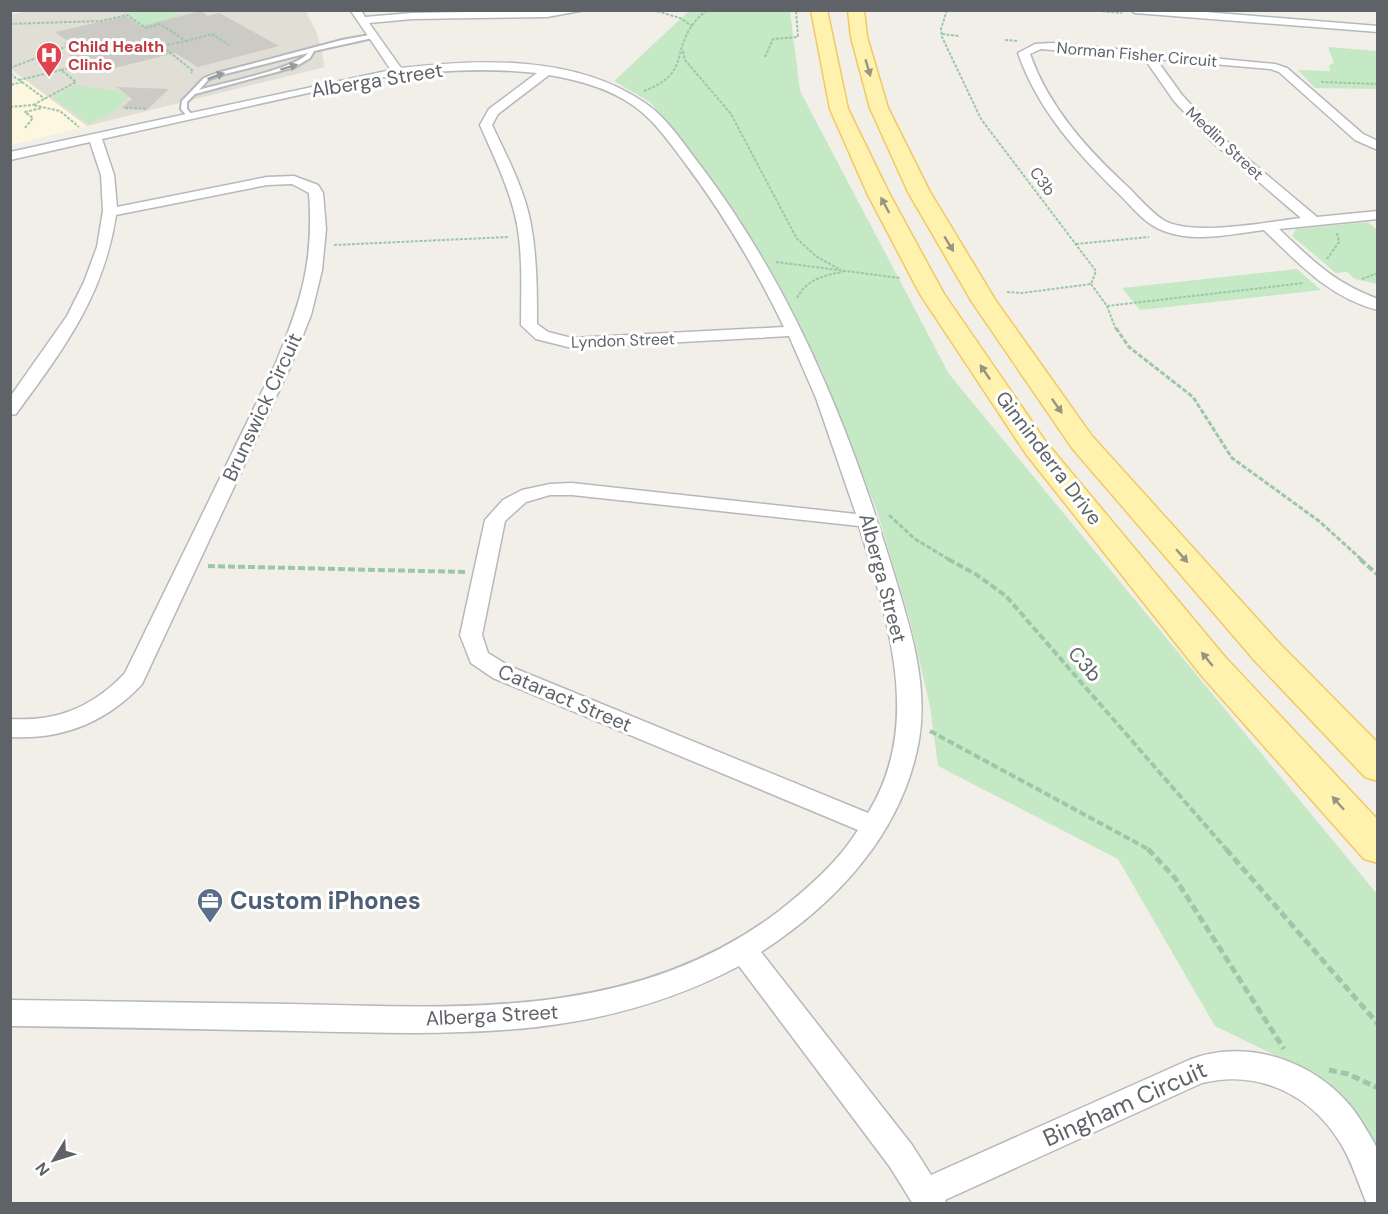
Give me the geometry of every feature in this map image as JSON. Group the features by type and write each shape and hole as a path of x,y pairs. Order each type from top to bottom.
{"main road":[{"name":"Ginninderra Drive","path":"819,10 839,109 878,193 932,294 1050,466 1213,666 1377,847"},
{"name":"Ginninderra Drive","path":"856,10 860,37 879,108 919,192 984,302 1082,442 1267,652 1377,767"}],"street":[{"path":"356,10 398,72"},
{"path":"364,20 580,10"},
{"path":"1263,10 1269,21"},
{"path":"1137,11 1377,29"},
{"name":"Norman Fisher Circuit","path":"1377,146 1359,137 1283,70 1253,64 1052,46 1039,46 1024,54 1044,96 1095,164 1154,220 1166,228 1194,233 1377,215"},
{"name":"Medlin Street","path":"1148,56 1178,98 1214,137 1313,221"},
{"name":"Alberga Street","path":"10,156 90,134 190,116 398,72 465,67 544,72 586,81 627,97 647,110 674,140 715,193 755,256 795,331 876,515 905,656 910,702 909,726 898,776 874,826 853,856 820,892 788,919 743,950 708,968 634,997 553,1015 511,1019 10,1013"},
{"name":"Lyndon Street","path":"544,72 493,112 486,126 513,185 526,236 529,268 528,321 537,333 548,339 580,343 795,331"},
{"path":"10,410 60,341 84,299 105,244 111,212 109,180 102,151 90,134"},
{"name":"Brunswick Circuit","path":"10,728 34,729 63,724 92,712 116,697 140,668 294,339 310,291 318,246 316,193 309,185 294,180 260,182 111,212"},
{"path":"1267,226 1322,277 1348,293 1377,305"},
{"name":"Cataract Street","path":"874,826 493,668 479,657 471,635 493,527 500,513 521,497 551,489 572,489 876,515"},
{"name":"Bingham Circuit","path":"743,950 901,1156 928,1198 1212,1065 1242,1063 1267,1068 1291,1078 1322,1099 1347,1126 1365,1158 1377,1193"}],"lane":[{"path":"190,116 184,109 184,102 206,80 219,74 375,36"},
{"path":"192,93 293,66 303,62 312,50"}],"path":[{"path":"10,12 17,10"},
{"path":"653,10 680,18 692,26"},
{"path":"627,97 662,86 675,72 692,26 707,10"},
{"path":"765,57 773,39 798,37 796,10"},
{"path":"947,10 942,34 959,36"},
{"path":"10,24 100,21 127,15 146,28 160,24 186,41"},
{"path":"83,21 88,25"},
{"path":"185,79 193,71 162,46 212,34 229,45"},
{"name":"C3b","path":"942,34 981,119 1096,271 1091,284"},
{"path":"10,68 68,46"},
{"path":"683,51 685,60 731,114 804,249 841,270"},
{"path":"10,85 82,65"},
{"path":"33,105 76,82 60,70"},
{"path":"10,74 45,99"},
{"path":"1319,82 1377,84"},
{"path":"10,107 33,105 60,111 90,134"},
{"path":"25,128 33,118 26,112 43,107"},
{"path":"124,108 155,109"},
{"path":"318,246 526,236"},
{"path":"1075,244 1156,236"},
{"path":"755,256 772,261 904,279"},
{"path":"796,306 798,295 806,285 820,277 850,272"},
{"path":"1107,306 1295,285 1322,277 1359,279 1377,273"},
{"path":"1006,292 1022,293 1091,284 1107,306 1117,332 1129,346 1193,397 1209,418 1232,458 1319,522 1377,575"},
{"name":"C3b","path":"876,515 976,573 1006,596 1377,1024"},
{"path":"188,565 483,573"},
{"path":"909,726 926,729 944,737 1149,849 1175,878 1272,1027 1293,1064 1291,1078"},
{"path":"1326,1070 1348,1074 1377,1088"}],"shaded area":[{"path":"32,10 306,11 318,36 325,67 87,126 11,69 10,15"},
{"path":"25,80 87,126 11,145 10,84"}],"green space":[{"path":"142,11 171,11 184,18 146,27 126,14"},
{"path":"689,11 790,11 800,91 949,374 1377,894 1377,1158 1360,1119 1293,1064 1215,1026 1118,859 938,766 930,706 910,621 877,511 820,366 659,113 650,102 614,81"},
{"path":"1328,47 1377,51 1377,89 1315,88 1298,70 1330,71 1329,65 1334,63"},
{"path":"76,85 125,92 129,95 118,108 120,109 89,124 53,97"},
{"path":"1368,222 1377,230 1377,284 1355,279 1347,272 1336,273 1292,236 1296,229"},
{"path":"1297,269 1321,290 1140,310 1122,288"}],"building":[{"path":"201,11 208,16 219,13 279,46 198,67 175,53 94,73 69,55 77,53 63,43 69,42 55,32 126,16 141,26"},
{"path":"117,87 169,89 148,109 121,108 132,99"}],"place":[{"name":"Child Health Clinic","path":"49,78"},
{"name":"Custom iPhones","path":"210,924"}]}
